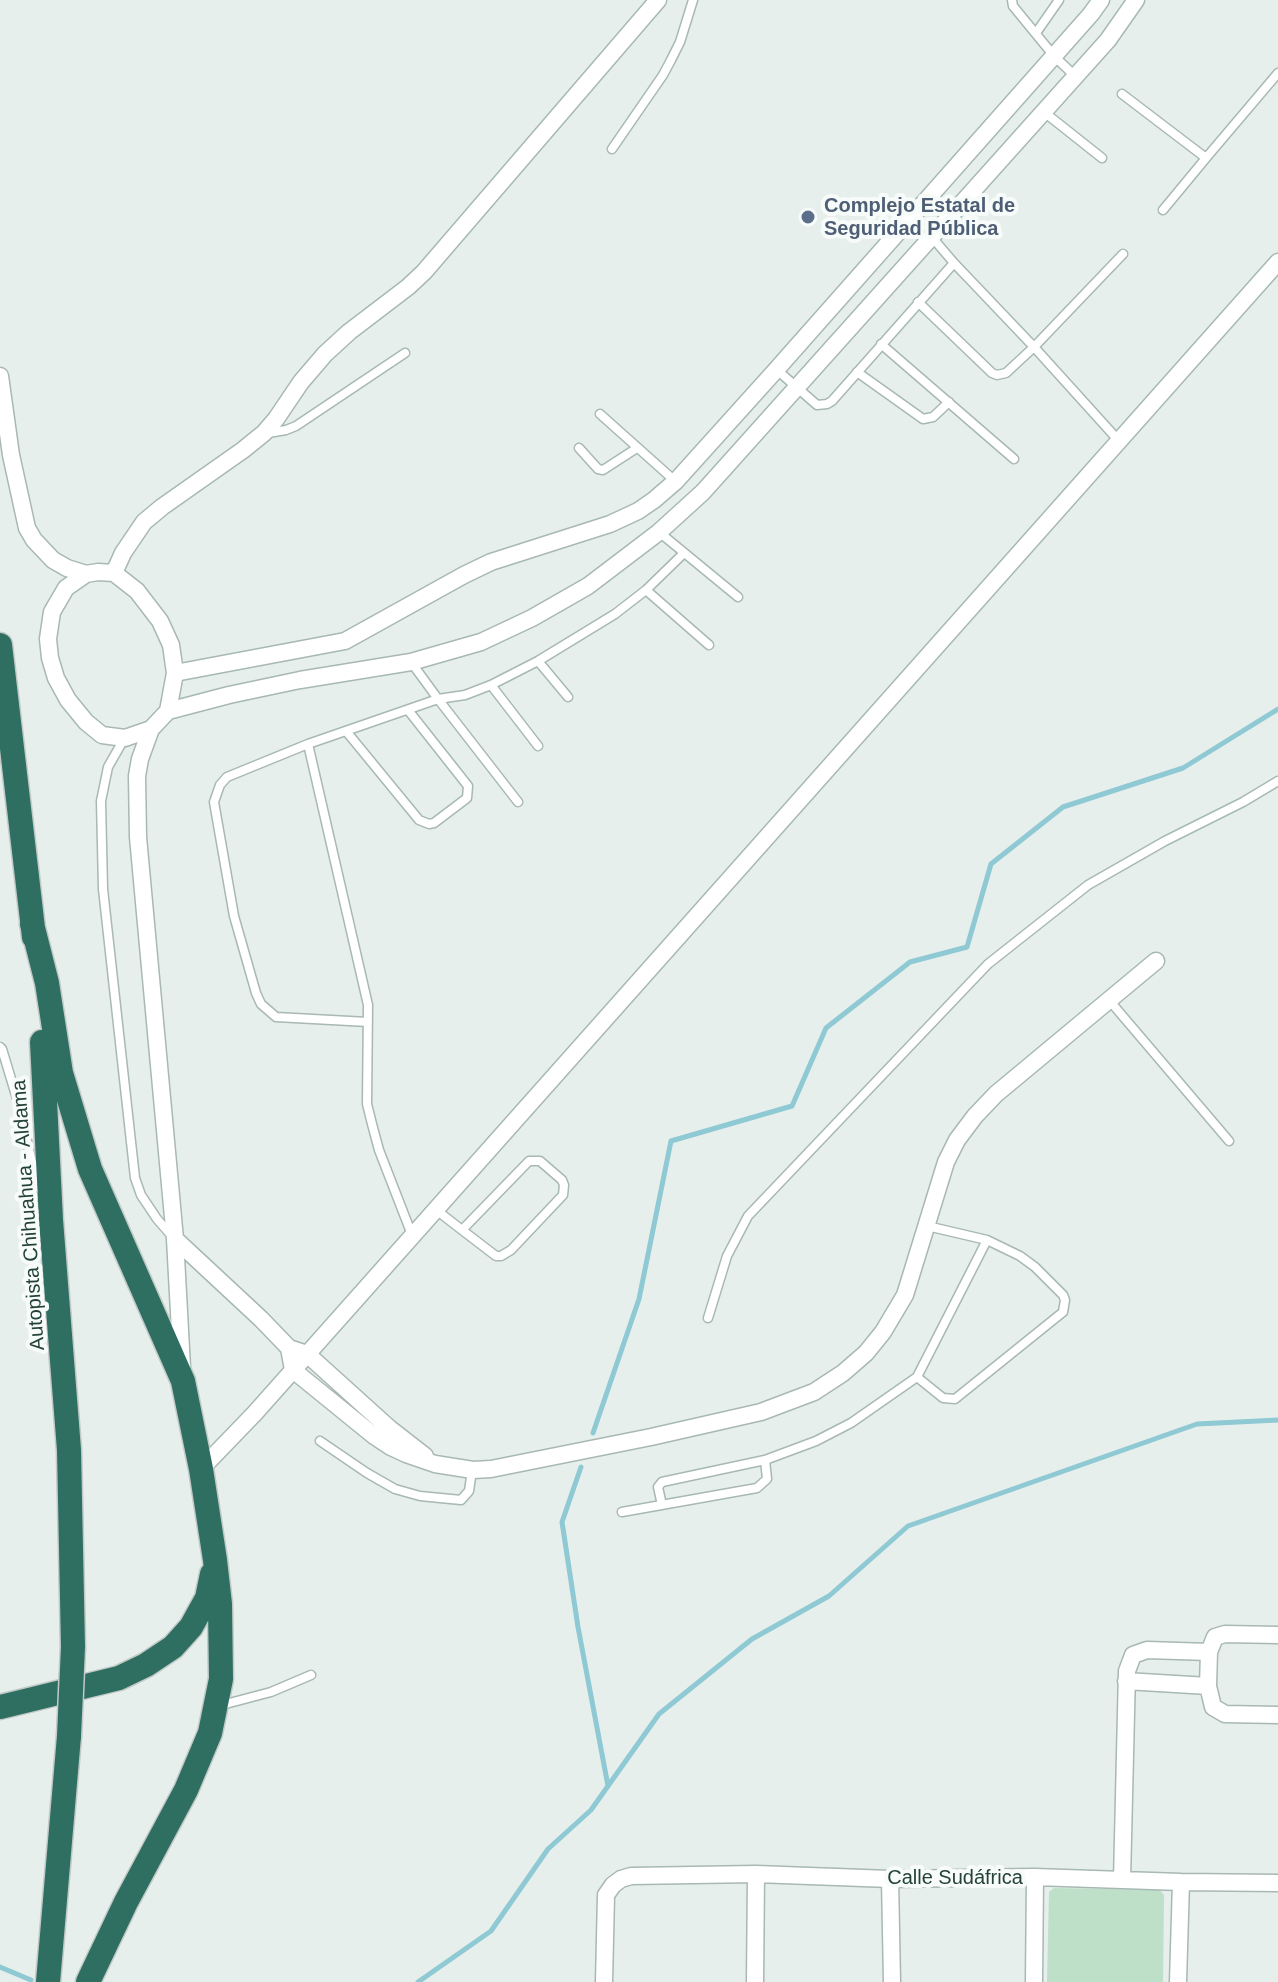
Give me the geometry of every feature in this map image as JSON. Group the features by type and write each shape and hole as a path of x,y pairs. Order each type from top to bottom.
{"highway":[{"name":"Autopista Chihuahua - Aldama","path":"0,645 39,984 51,1220 69,1450 73,1647 69,1736 48,1982"},
{"path":"32,924 47,983 61,1073 90,1169 183,1381 215,1560 222,1645 221,1679 210,1733 186,1790 126,1902 88,1982"},
{"path":"0,1707 119,1678 173,1647 191,1627 207,1598 215,1560"}],"street":[{"path":"114,573 144,522 264,433 325,354 424,272 658,0"},
{"path":"175,673 345,641 491,562 610,524 638,511 676,481 1101,0"},
{"path":"183,1381 175,1239 136,800 140,759 151,729 168,711 286,683 411,662 481,642 588,586 659,532 703,492 1108,40 1136,0"},
{"path":"201,1469 293,1370 1278,262"},
{"path":"0,376 11,455 27,528 53,560 86,574"},
{"path":"151,729 125,738 102,735 86,722 68,700 56,678 48,639 52,612 66,588 86,574 98,572 114,573 137,591 160,621 171,645 175,673 168,711"},
{"path":"289,1348 293,1370 391,1447 435,1464 473,1470 491,1469 761,1412 814,1392 866,1353 905,1295 946,1162 957,1140 975,1116 996,1094 1156,961"},
{"path":"175,1239 289,1348 307,1354 389,1428 435,1464"},
{"path":"1278,1635 1225,1634 1215,1637 1209,1652 1208,1686 1213,1707 1225,1714 1278,1715"},
{"path":"1122,1880 1126,1681 1133,1655 1147,1650 1209,1652"},
{"path":"1126,1681 1208,1686"},
{"path":"755,1982 756,1874"},
{"name":"Calle Sudáfrica","path":"604,1982 606,1895 613,1885 631,1876 1035,1877 1278,1883"},
{"path":"1034,1982 1035,1877"},
{"path":"890,1879 892,1982"},
{"path":"1178,1982 1181,1882"}],"lane":[{"path":"612,149 663,75 680,42 693,0"},
{"path":"1012,0 1013,6 1054,56 1075,76"},
{"path":"1036,33 1059,0"},
{"path":"1163,210 1278,73"},
{"path":"1122,94 1206,158"},
{"path":"1043,112 1102,158"},
{"path":"931,236 1119,441"},
{"path":"918,302 992,373 1006,373 1123,254"},
{"path":"776,370 817,405 827,404 954,263"},
{"path":"881,344 1014,459"},
{"path":"264,433 296,426 405,353"},
{"path":"857,372 923,419 933,417 949,402"},
{"path":"600,414 676,481"},
{"path":"579,448 598,469 603,470 637,448"},
{"path":"659,532 738,597"},
{"path":"368,1022 276,1017 261,1004 234,916 214,802 227,777 308,744 438,699 465,695 491,685 538,661 615,614 646,590 683,554"},
{"path":"646,590 709,645"},
{"path":"538,661 568,697"},
{"path":"411,662 518,802"},
{"path":"491,685 538,746"},
{"path":"346,731 419,820 434,823 467,798 468,786 408,710"},
{"path":"125,738 108,767 102,791 103,889 135,1178 141,1195 175,1239"},
{"path":"308,744 368,1005 369,1114 379,1150 413,1235"},
{"path":"708,1318 727,1256 748,1216 988,964 1088,885 1278,781"},
{"path":"1109,1000 1229,1141"},
{"path":"0,1047 18,1102 35,1176 51,1220"},
{"path":"435,1209 462,1230 496,1256 506,1254 563,1195 562,1180 540,1161 529,1161 462,1230"},
{"path":"917,1377 943,1398 955,1399 1063,1312 1065,1300 1035,1267 1020,1256 987,1240 926,1225"},
{"path":"662,1505 658,1487 662,1482 765,1460 816,1441 851,1423 917,1377 987,1240"},
{"path":"320,1441 395,1489 420,1496 461,1500 469,1491 473,1470"},
{"path":"622,1512 757,1488 767,1479 765,1460"},
{"path":"217,1706 271,1692 311,1675"}],"green space":[{"path":"1054,1888 1160,1890 1164,1895 1163,1982 1047,1982 1049,1892"}],"waterway":[{"path":"593,1433 639,1299 671,1141 792,1106 826,1028 910,962 967,947 991,864 1063,807 1183,768 1278,709"},
{"path":"418,1982 491,1931 548,1849 591,1810 659,1714 752,1639 829,1596 908,1526 1197,1424 1278,1420"},
{"path":"581,1467 562,1522 608,1786"},
{"path":"0,1967 31,1980"}],"place":[{"name":"Complejo Estatal de Seguridad Pública","path":"808,217"}]}
